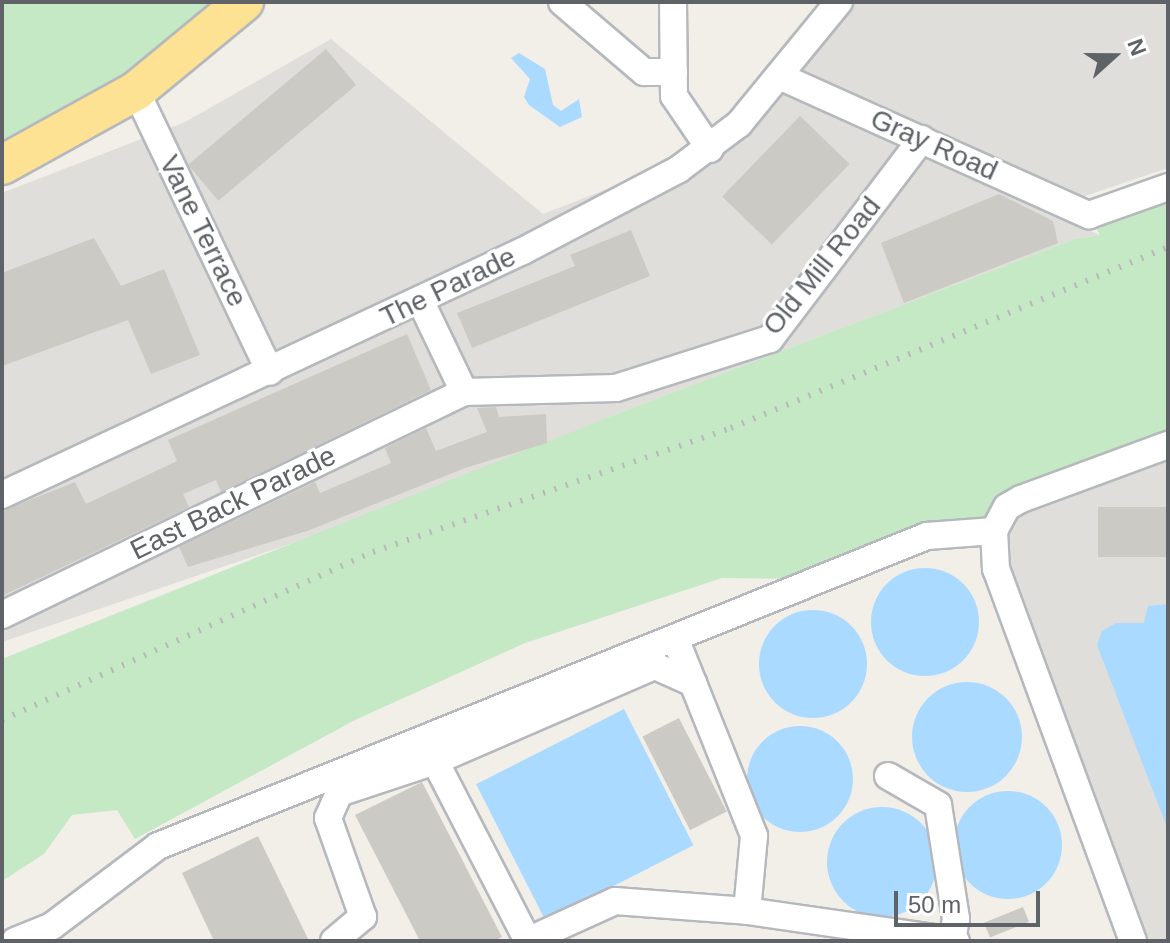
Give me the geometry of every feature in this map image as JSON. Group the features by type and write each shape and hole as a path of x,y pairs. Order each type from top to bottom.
{"highway":[{"path":"2,165 136,91 244,2"}],"street":[{"path":"562,2 644,72 674,72"},
{"path":"673,2 674,96 710,149"},
{"name":"The Parade","path":"2,495 420,300 710,149 779,76 839,2"},
{"name":"Gray Road","path":"779,76 1089,215 1168,187"},
{"name":"Vane Terrace","path":"136,91 270,372"},
{"name":"Old Mill Road","path":"464,392 616,388 770,339 922,139"},
{"path":"420,300 464,392"},
{"name":"East Back Parade","path":"2,615 464,392"},
{"path":"1133,941 996,569 994,531 1007,507 1021,499 1168,445"},
{"path":"15,941 58,934 158,846 927,536 965,528 994,531"},
{"path":"675,638 754,836 747,911"},
{"path":"344,939 363,917 328,818 339,793 435,761 655,666 693,683"},
{"path":"435,761 528,941 615,901 747,911 954,940 956,919 938,805 888,776"}],"shaded area":[{"path":"834,2 1168,2 1168,168 1043,210 1100,235 1075,239 619,413 325,532 2,642 2,193 185,122 331,39 543,214 710,149"},
{"path":"1168,445 1168,941 1133,941 996,569 1007,507"}],"green space":[{"path":"2,2 244,2 2,165"},
{"path":"1168,187 1168,445 1021,499 994,531 821,579 722,578 525,643 355,720 135,839 117,810 72,815 44,854 2,881 2,659 619,413 1075,239 1100,235 1089,215"}],"water":[{"path":"519,53 545,69 553,105 561,111 579,99 582,117 560,127 529,105 524,97 530,79 511,58"},
{"path":"925,568 946,572 963,584 975,601 979,622 975,643 963,660 946,672 925,676 904,672 887,660 875,643 871,622 875,601 887,584 904,572"},
{"path":"1168,604 1168,830 1097,645 1102,631 1116,623 1144,623 1148,606"},
{"path":"813,610 834,614 851,626 863,643 867,664 863,685 851,702 834,714 813,718 792,714 775,702 763,685 759,664 763,643 775,626 792,614"},
{"path":"967,682 988,686 1006,698 1018,716 1022,737 1018,758 1006,776 988,788 967,792 946,788 928,776 916,758 912,737 916,716 928,698 946,686"},
{"path":"624,709 693,845 546,921 476,784"},
{"path":"800,726 820,730 838,741 849,759 853,779 849,799 838,817 820,828 800,832 780,828 762,817 751,799 747,779 751,759 762,741 780,730"},
{"path":"1008,791 1029,795 1046,807 1058,824 1062,845 1058,866 1046,883 1029,895 1008,899 987,895 970,883 958,866 954,845 958,824 970,807 987,795"},
{"path":"882,807 903,812 921,823 932,841 937,862 932,883 921,901 903,912 882,917 861,912 843,901 832,883 827,862 832,841 843,823 861,812"}],"building":[{"path":"326,49 356,85 218,201 188,165"},
{"path":"800,116 850,164 772,244 722,197"},
{"path":"999,194 1053,221 1058,243 904,303 881,243"},
{"path":"631,230 650,276 472,348 457,313 575,266 570,255"},
{"path":"94,238 121,286 164,269 200,355 151,374 128,320 2,366 2,273"},
{"path":"407,334 431,390 221,492 216,480 183,494 189,507 2,596 2,511 75,482 86,504 177,461 168,440"},
{"path":"496,407 499,417 546,414 547,443 465,468 307,531 188,567 179,547 315,482 320,493 391,463 385,448 426,428 436,451 487,432 477,408"},
{"path":"1098,507 1168,507 1168,557 1098,557"},
{"path":"679,718 727,812 690,830 642,737"},
{"path":"422,782 502,937 494,941 420,941 355,815"},
{"path":"258,836 309,941 214,941 182,873"},
{"path":"1023,907 1029,922 990,938 984,923"}],"railway":[{"path":"2,720 373,552 731,428 1168,247"}]}
